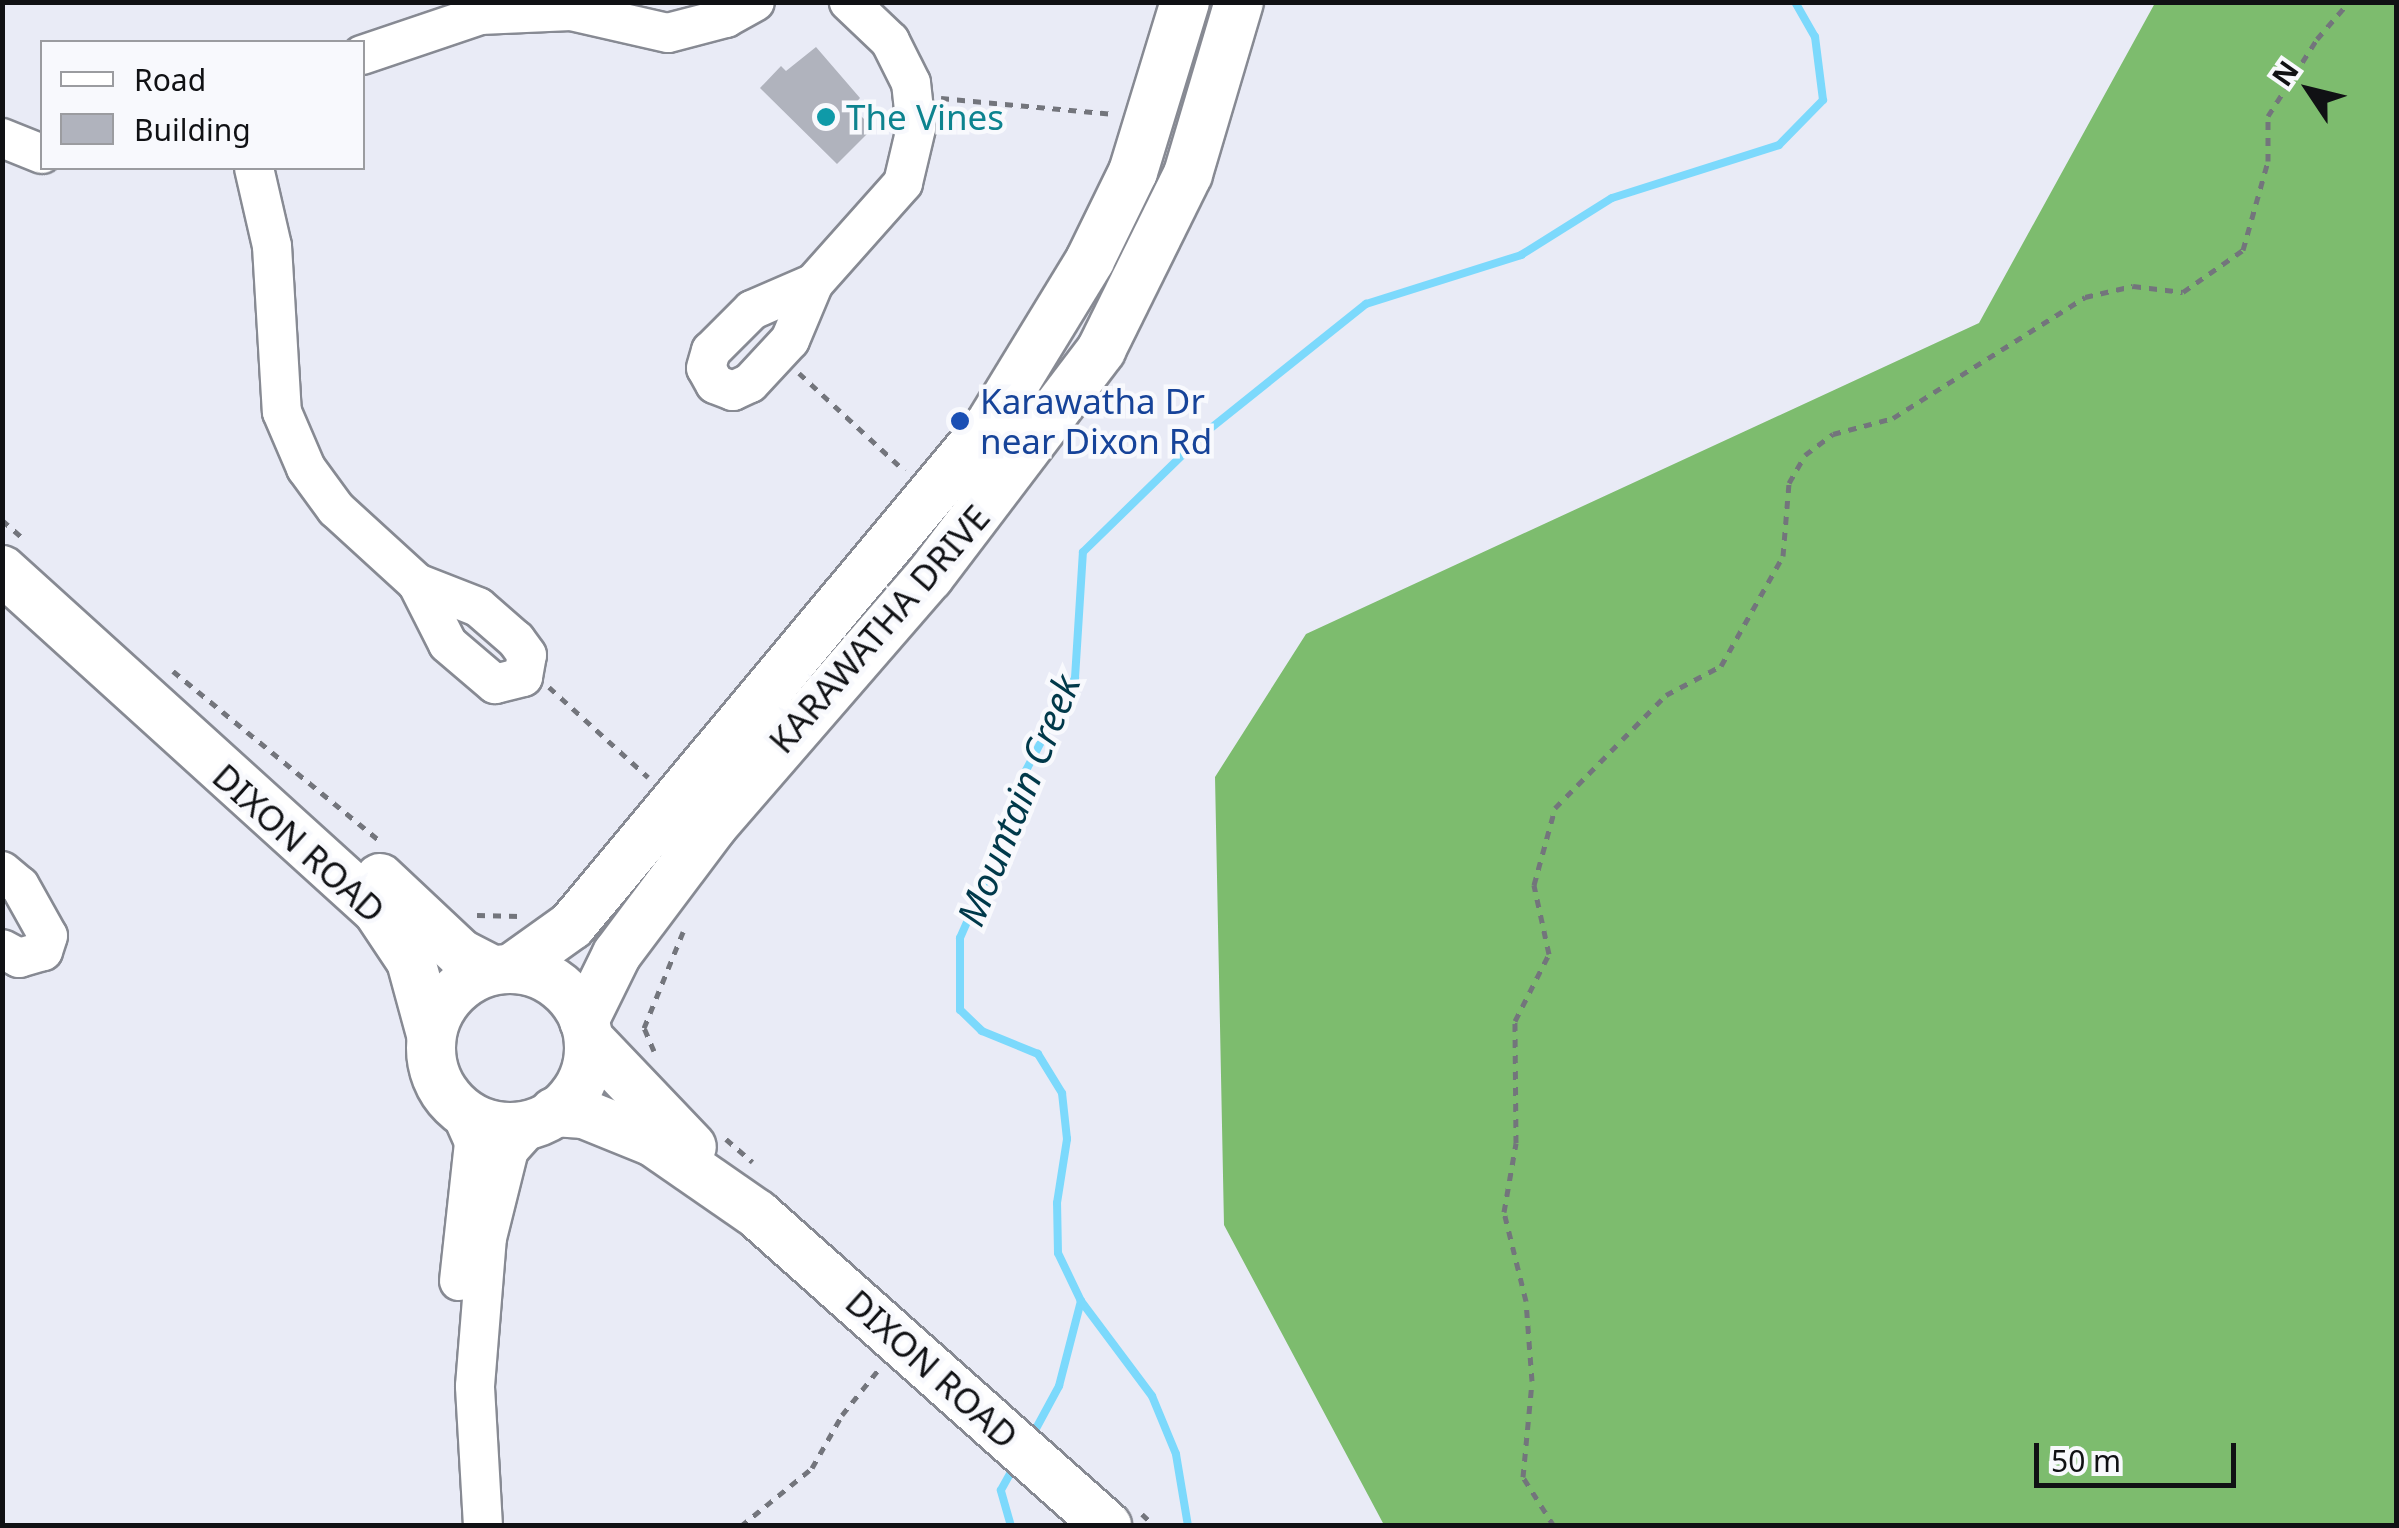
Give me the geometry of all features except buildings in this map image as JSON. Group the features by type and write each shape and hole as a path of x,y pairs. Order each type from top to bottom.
{"main road":[{"name":"KARAWATHA DRIVE","path":"502,969 572,925 990,424 1072,293 1133,172 1184,2"},
{"name":"KARAWATHA DRIVE","path":"586,1030 617,954 713,826 929,577 1100,350 1188,174 1239,2"},
{"name":"DIXON ROAD","path":"17,558 202,754 387,921 411,961 431,1034"},
{"name":"DIXON ROAD","path":"171,718 357,855 461,954 502,969"},
{"path":"502,969 562,988 586,1030 581,1084 544,1118 497,1127 459,1108 438,1083 431,1034 456,990 502,969"},
{"name":"DIXON ROAD","path":"586,1030 646,1104 740,1188 761,1194 979,1410 1107,1526"},
{"name":"DIXON ROAD","path":"544,1118 584,1114 652,1142 724,1197 761,1194"}],"street":[{"path":"365,53 406,19 541,9 668,33 726,18 756,2"},
{"path":"814,283 903,183 912,156 914,102 890,41 848,2"},
{"path":"2,138 40,153"},
{"path":"254,170 272,246 278,383 294,444 336,509 417,583 478,607 516,640 527,655 522,677"},
{"path":"2,871 20,886 48,936 43,951 18,958 2,950"},
{"path":"459,1108 474,1142 459,1278 462,1347 475,1386"},
{"path":"483,1526 475,1386 493,1197 510,1150 544,1118"}],"path":[{"path":"1554,1526 1523,1476 1532,1381 1526,1300 1504,1212 1516,1143 1515,1021 1548,954 1534,885 1555,808 1666,695 1722,666 1782,556 1789,483 1804,456 1832,434 1893,418 2085,297 2133,286 2183,292 2243,250 2268,160 2268,116 2317,39 2349,2"},
{"path":"914,102 950,97 1122,115"},
{"path":"800,374 911,476"},
{"path":"2,520 17,558"},
{"path":"165,664 392,852"},
{"path":"522,677 551,688 650,778"},
{"path":"466,910 503,919 534,910"},
{"path":"658,981 644,1028 662,1068"},
{"path":"721,1135 761,1194"},
{"path":"740,1526 812,1468 842,1415 885,1363"}],"green space":[{"path":"2155,3 2396,3 2396,1525 1384,1525 1224,1225 1215,777 1306,634 1979,323"}],"waterway":[{"name":"Mountain Creek","path":"1188,1526 1176,1454 1152,1396 1081,1301 1058,1253 1057,1203 1067,1139 1062,1093 1038,1054 982,1031 960,1010 960,938 1007,831 1015,791 1075,678 1083,552 1206,432 1366,304 1521,255 1612,198 1779,145 1823,100 1815,37 1795,2"},
{"path":"1032,1436 1059,1386 1081,1301"},
{"path":"1011,1526 1001,1490 1015,1465"}],"place":[{"name":"The Vines","path":"826,117"},
{"name":"Karawatha Dr near Dixon Rd","path":"960,421"}]}
